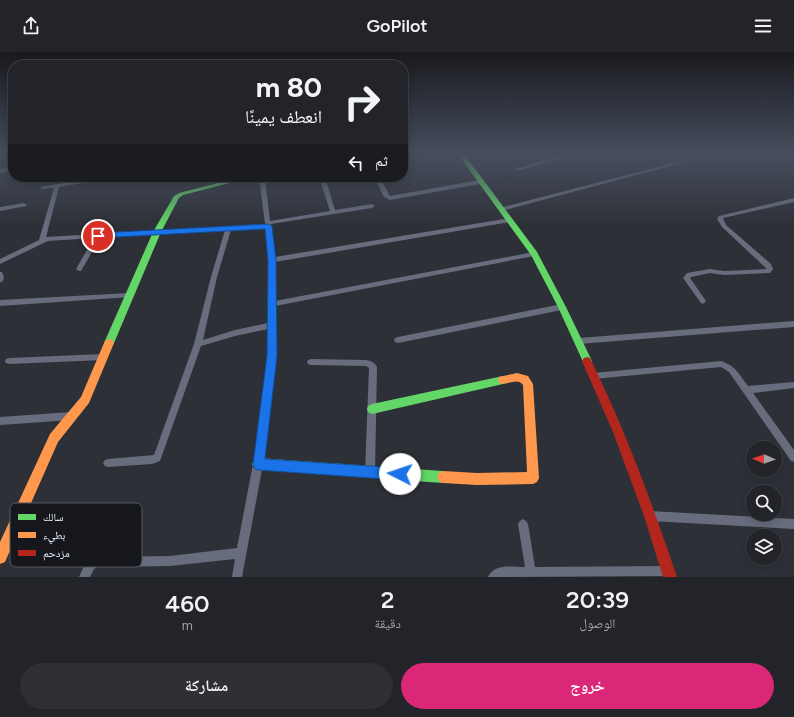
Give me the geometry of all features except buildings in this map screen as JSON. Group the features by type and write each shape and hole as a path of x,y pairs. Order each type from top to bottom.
{"street":[{"path":"478,178 534,254 579,341 593,376 619,432 650,516 669,574 531,571 499,572 493,577"},
{"path":"501,209 619,178"},
{"path":"43,188 57,186 68,182"},
{"path":"24,503 54,438 85,400 157,232 176,197 181,194 230,182"},
{"path":"237,577 258,464 272,356 272,260 263,182"},
{"path":"324,182 333,212"},
{"path":"380,182 387,196 390,198 480,182"},
{"path":"42,241 57,186"},
{"path":"703,301 688,282 686,278 688,275 710,271 724,273 768,271 770,269 769,266 724,226 720,219 794,200"},
{"path":"0,209 24,205"},
{"path":"0,262 47,239 228,229 268,224 372,206"},
{"path":"272,260 510,220"},
{"path":"108,463 152,460 157,458 198,344 214,277 228,229"},
{"path":"79,269 98,236"},
{"path":"273,304 534,254"},
{"path":"0,274 2,278 0,280"},
{"path":"0,303 130,294"},
{"path":"398,340 562,307"},
{"path":"579,341 794,324"},
{"path":"198,344 235,333 273,325"},
{"path":"9,361 103,357"},
{"path":"311,362 370,364 373,366 370,472"},
{"path":"593,376 721,364 727,366 732,370 794,458"},
{"path":"258,464 477,479 533,478 534,474 528,384 527,380 524,378 517,377 372,409"},
{"path":"746,390 794,385"},
{"path":"0,421 71,416"},
{"path":"650,516 794,524"},
{"path":"523,524 531,571"},
{"path":"0,556 10,534"},
{"path":"142,561 170,561 242,553"},
{"path":"84,577 89,567"}],"traffic: fast":[{"path":"479,178 534,254 562,307 587,361"},
{"path":"109,343 157,232 176,197 181,194 230,182"},
{"path":"372,409 503,380"},
{"path":"258,464 443,477"}],"traffic: slow":[{"path":"25,503 54,438 85,400 109,343"},
{"path":"443,477 477,479 533,478 528,384 524,379 517,377 503,380"},
{"path":"0,557 10,535"}],"traffic: jam":[{"path":"587,361 619,432 650,516 670,577"}],"route":[{"path":"98,236 268,226 271,246 273,285 272,356 258,464 400,474"}]}
